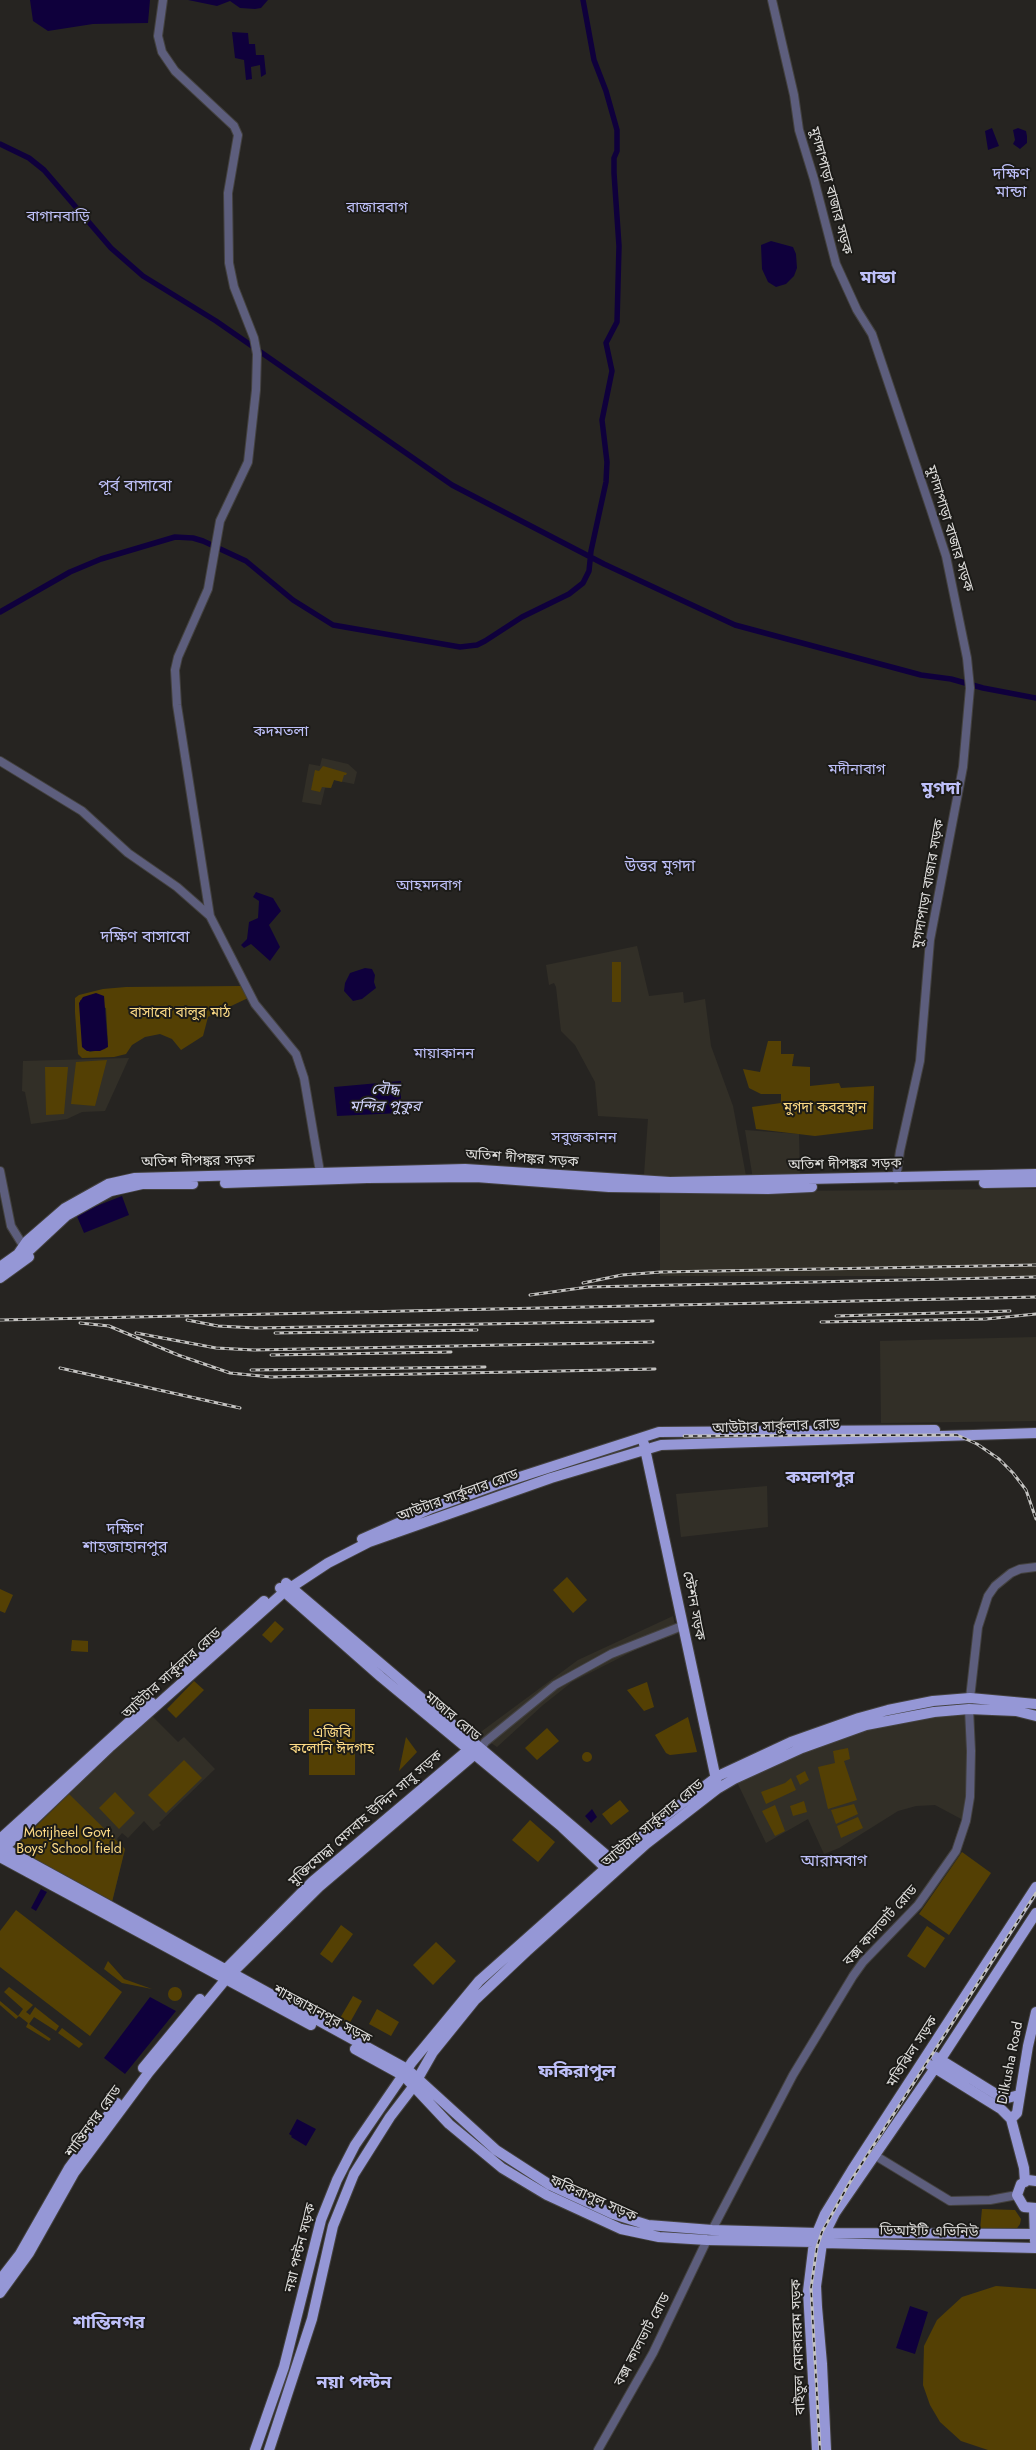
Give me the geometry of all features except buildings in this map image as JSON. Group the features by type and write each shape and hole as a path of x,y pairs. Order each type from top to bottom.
{"main road":[{"name":"অতিশ দীপঙ্কর সড়ক","path":"752,1185 1036,1174"},
{"name":"অতিশ দীপঙ্কর সড়ক","path":"0,1260 27,1245 79,1207 124,1183 149,1184 320,1176 476,1177 610,1187 1036,1182"},
{"path":"0,1267 27,1245"},
{"path":"0,1273 27,1245"},
{"path":"0,1278 25,1261 35,1249 27,1245"},
{"name":"আউটার সার্কুলার রোড","path":"1,1849 285,1587 350,1544 432,1508 498,1484 645,1437 669,1431 1036,1427"},
{"name":"আউটার সার্কুলার রোড","path":"285,1587 369,1542 551,1478 649,1448 670,1444 1036,1433"},
{"name":"স্টেশন সড়ক","path":"645,1437 649,1448 718,1782"},
{"name":"মাজার রোড","path":"285,1587 477,1748 610,1864"},
{"name":"আউটার সার্কুলার রোড","path":"403,2072 479,1981 660,1820 718,1782 791,1742 859,1718 933,1701 970,1698 1036,1704"},
{"name":"আউটার সার্কুলার রোড","path":"413,2090 433,2052 475,2000 570,1911 613,1876 646,1844 718,1782 802,1748 866,1725 934,1712 969,1709 1016,1711 1036,1716"},
{"name":"মুক্তিযোদ্ধা মেসবাহ উদ্দিন সাবু সড়ক","path":"226,1974 319,1887 477,1748"},
{"name":"শাহজাহানপুর সড়ক","path":"1,1849 403,2072"},
{"path":"610,1864 622,1868"},
{"path":"610,1864 613,1876"},
{"name":"মতিঝিল সড়ক","path":"819,2238 825,2214 1036,1887"},
{"name":"মতিঝিল সড়ক","path":"819,2238 938,2064 1036,1913"},
{"name":"শান্তিনগর রোড","path":"0,2280 20,2254 72,2162 154,2059 226,1974"},
{"name":"Dilkusha Road","path":"1031,2181 1024,2168 1014,2116 1020,2095 1028,2046 1036,2012"},
{"path":"926,2056 938,2064 1004,2099 1020,2095"},
{"name":"Dilkusha Road","path":"938,2064 1001,2109 1014,2116"},
{"name":"ফকিরাপুল সড়ক","path":"403,2072 420,2078 496,2150 550,2185 614,2214 648,2225 819,2238"},
{"name":"ফকিরাপুল সড়ক","path":"403,2072 413,2090 449,2124 489,2158 547,2195 633,2233 659,2237 707,2240 819,2238"},
{"name":"নয়া পল্টন সড়ক","path":"255,2450 284,2367 328,2201 355,2145 403,2072"},
{"name":"নয়া পল্টন সড়ক","path":"269,2450 306,2338 327,2247 339,2207 361,2161 413,2090"},
{"name":"শান্তিনগর রোড","path":"0,2293 29,2253 74,2173 126,2096"},
{"path":"1031,2181 1019,2187 1017,2195 1020,2204 1035,2209 1036,2248"},
{"name":"ডিআইটি এভিনিউ","path":"819,2238 1036,2234"},
{"name":"ডিআইটি এভিনিউ","path":"819,2238 1036,2248"},
{"name":"বাইতুল মোকাররম সড়ক","path":"817,2450 808,2307 810,2269 819,2238"},
{"name":"বাইতুল মোকাররম সড়ক","path":"819,2238 816,2286 822,2364 826,2450"}],"street":[{"path":"163,0 158,36 162,52 175,71 234,126 238,135 228,193 229,263 234,287 256,345 257,354 256,390 248,462 243,476 223,513 219,527 217,548 208,589 178,657 175,670 177,705 210,916 255,1004 296,1054 304,1078 320,1176"},
{"name":"মুগদাপাড়া বাজার সড়ক","path":"772,0 793,88 799,130 814,179 836,264 857,310 872,334 946,556 964,636 970,688 962,767 930,940 920,1061 900,1151 896,1179"},
{"path":"0,761 82,811 128,852 177,887 210,916"},
{"path":"0,1171 11,1226 27,1245"},
{"path":"970,1698 978,1627 988,1596 996,1586 1012,1573 1020,1569 1036,1567"},
{"path":"477,1748 548,1691 577,1673 611,1654 686,1625"},
{"name":"বক্স কালভার্ট রোড","path":"712,2230 794,2075 853,1976 863,1962 918,1905 956,1851 966,1821 970,1797 971,1751 969,1709"},
{"path":"876,2156 950,2201 990,2200 1017,2195"},
{"name":"বক্স কালভার্ট রোড","path":"598,2450 653,2353 707,2240"}],"shaded area":[{"path":"322,758 348,764 357,772 354,784 334,780 331,788 325,788 321,805 302,802 309,764 320,766"},
{"path":"637,946 649,996 683,992 684,1003 705,999 711,1046 733,1106 746,1176 684,1178 644,1175 648,1119 598,1116 595,1082 575,1045 561,1031 556,987 554,983 549,985 546,965"},
{"path":"129,1058 105,1111 82,1112 67,1119 31,1124 25,1092 22,1091 23,1061"},
{"path":"745,1130 799,1134 800,1179 753,1179"},
{"path":"1036,1189 1036,1279 881,1276 660,1276 660,1192"},
{"path":"1036,1337 1036,1421 881,1423 880,1341"},
{"path":"767,1486 768,1527 681,1537 676,1494"},
{"path":"673,1616 677,1634 645,1645 572,1682 543,1705 497,1747 478,1734 578,1660"},
{"path":"969,1709 965,1821 935,1805 916,1806 898,1811 839,1848 824,1854 808,1819 766,1843 737,1782 854,1731"},
{"path":"152,1716 178,1742 184,1737 215,1769 159,1823 161,1825 153,1831 144,1821 128,1838 122,1833 117,1839 125,1849 112,1902 12,1850 118,1746"}],"green space":[{"path":"323,766 347,773 344,775 342,782 334,780 331,788 322,787 320,792 311,790 315,770 319,771"},
{"path":"612,962 621,962 621,1002 612,1002"},
{"name":"বাসাবো বালুর মাঠ","path":"241,986 248,998 208,1017 203,1036 181,1050 172,1039 160,1034 145,1037 132,1045 126,1054 114,1057 82,1058 78,1054 75,998 79,995 103,989 126,987","holes":["80,1000 106,1008 108,1044 105,1049 90,1052 84,1049 80,1018"]},
{"name":"মুগদা কবরস্থান","path":"768,1041 781,1041 781,1054 794,1054 792,1066 810,1067 810,1086 839,1083 841,1088 874,1086 873,1129 815,1136 756,1129 752,1107 781,1103 781,1094 761,1094 749,1088 743,1069 760,1072"},
{"path":"107,1060 95,1106 71,1104 76,1062"},
{"path":"45,1067 68,1067 64,1114 46,1115"},
{"path":"567,1577 587,1600 573,1613 553,1590"},
{"path":"0,1589 13,1595 5,1613 0,1611"},
{"path":"275,1621 284,1629 271,1643 262,1635"},
{"path":"72,1640 88,1641 88,1652 71,1651"},
{"path":"194,1681 204,1690 176,1718 167,1709"},
{"path":"647,1682 654,1707 644,1711 627,1690"},
{"name":"এজিবি কলোনি ঈদগাহ","path":"309,1709 355,1709 355,1775 309,1775"},
{"path":"688,1717 697,1752 670,1755 666,1753 655,1735"},
{"path":"547,1728 559,1741 537,1760 525,1748"},
{"path":"406,1737 417,1752 399,1771"},
{"path":"848,1748 850,1759 844,1761 857,1800 828,1809 818,1767 835,1763 833,1751"},
{"path":"585,1752 589,1752 591,1753 591,1761 585,1762 582,1759 582,1755"},
{"path":"184,1760 202,1778 166,1813 148,1795"},
{"path":"805,1771 809,1780 800,1785 796,1776"},
{"path":"791,1778 796,1790 766,1804 761,1792 785,1783"},
{"path":"115,1792 135,1813 119,1829 99,1808"},
{"name":"Motijheel Govt. Boys' School field","path":"69,1794 125,1849 112,1902 12,1850"},
{"path":"620,1800 629,1811 611,1825 602,1814"},
{"path":"804,1801 807,1812 793,1816 790,1806"},
{"path":"854,1804 858,1814 836,1824 831,1810"},
{"path":"775,1805 785,1831 775,1836 762,1811"},
{"path":"858,1817 863,1828 841,1838 837,1826"},
{"path":"530,1820 555,1842 538,1862 512,1840"},
{"path":"962,1852 991,1873 949,1935 919,1914"},
{"path":"16,1910 122,1992 90,2036 0,1967 0,1931"},
{"path":"341,1925 353,1934 332,1963 320,1954"},
{"path":"927,1926 945,1938 925,1968 907,1956"},
{"path":"436,1942 456,1961 433,1985 413,1965"},
{"path":"108,1961 124,1979 152,1989 122,1983 104,1969"},
{"path":"9,1987 33,2005 26,2012 30,2015 35,2007 59,2026 56,2031 34,2017 29,2024 51,2039 49,2041 26,2027 28,2023 19,2016 16,2019 0,2005 0,2001 18,2016 23,2009 4,1992"},
{"path":"172,1987 178,1987 182,1991 182,1997 178,2001 172,2001 168,1997 168,1991"},
{"path":"353,1996 362,2001 348,2026 339,2020"},
{"path":"377,2009 399,2022 391,2036 369,2024"},
{"path":"62,2028 83,2044 79,2048 58,2033"},
{"path":"982,2209 1015,2210 1021,2219 1020,2224 1015,2231 980,2230"},
{"path":"996,2286 1036,2289 1036,2450 988,2450 961,2441 940,2422 930,2405 923,2385 924,2346 937,2320 962,2297"}],"water":[{"path":"30,0 150,0 148,23 93,24 48,31 33,21"},
{"path":"188,0 268,0 261,8 255,9 240,8 230,1 217,6"},
{"path":"232,32 248,33 249,44 255,44 256,55 264,55 266,74 261,77 260,65 251,67 252,79 246,80 244,60 235,58"},
{"path":"992,128 999,146 988,150 985,131"},
{"path":"1018,128 1026,131 1027,136 1027,143 1020,149 1013,144 1015,140 1013,130"},
{"path":"771,241 793,247 796,254 797,268 794,276 786,284 776,287 768,282 762,269 761,245"},
{"path":"256,892 273,898 281,911 269,925 280,947 270,961 251,944 244,948 241,945 247,939 249,922 258,918 259,901 253,897"},
{"path":"365,968 372,969 375,975 374,982 376,988 362,999 353,1001 344,991 345,983 350,973"},
{"path":"96,993 104,996 108,1047 100,1051 87,1051 82,1047 79,1003 83,997"},
{"name":"বৌদ্ধ মন্দির পুকুর","path":"401,1081 401,1113 337,1116 334,1087"},
{"path":"122,1196 129,1215 84,1233 76,1214"},
{"path":"592,1809 597,1817 591,1823 585,1816"},
{"path":"41,1889 47,1892 36,1911 31,1908"},
{"path":"150,1997 176,2011 125,2074 104,2058"},
{"path":"297,2119 316,2129 306,2146 291,2137 292,2136 289,2134"},
{"path":"910,2306 928,2312 915,2354 896,2348"}],"waterway":[{"path":"0,612 70,572 101,559 175,537 193,538 203,541 246,561 293,600 333,625 460,647 477,645 485,641 522,617 569,594 583,583 589,571 591,551 606,482 607,462 602,420 612,371 606,343 617,322 619,246 614,173 614,158 617,151 617,130 606,91 594,60 583,0"},
{"path":"0,144 29,158 44,170 111,248 143,276 216,321 452,485 604,564 735,625 921,675 951,679 983,688 1036,698"}],"railway":[{"path":"583,1283 622,1275 661,1272 1036,1265"},
{"path":"530,1295 588,1287 1036,1277"},
{"path":"0,1320 1036,1297"},
{"path":"836,1316 1010,1311"},
{"path":"821,1322 986,1319 1036,1314"},
{"path":"187,1320 218,1326 256,1328 653,1321"},
{"path":"80,1323 109,1326 178,1355 230,1373 271,1377 655,1369"},
{"path":"275,1333 477,1330"},
{"path":"136,1333 216,1348 254,1350 653,1342"},
{"path":"271,1355 451,1352"},
{"path":"251,1370 485,1367"},
{"path":"60,1368 240,1408"},
{"path":"684,1436 957,1435 977,1444 999,1459 1013,1473 1026,1490 1036,1519"},
{"path":"820,2450 811,2288 817,2247 822,2232 850,2182 1036,1893"}],"district":[{"name":"দক্ষিণ মান্ডা","path":"1011,184"},
{"name":"রাজারবাগ","path":"377,208"},
{"name":"বাগানবাড়ি","path":"58,217"},
{"name":"মান্ডা","path":"878,279"},
{"name":"পূর্ব বাসাবো","path":"135,487"},
{"name":"কদমতলা","path":"281,732"},
{"name":"মদীনাবাগ","path":"857,770"},
{"name":"মুগদা","path":"941,790"},
{"name":"উত্তর মুগদা","path":"660,867"},
{"name":"আহমদবাগ","path":"429,886"},
{"name":"দক্ষিণ বাসাবো","path":"145,938"},
{"name":"মায়াকানন","path":"444,1054"},
{"name":"সবুজকানন","path":"584,1138"},
{"name":"কমলাপুর","path":"820,1479"},
{"name":"দক্ষিণ শাহজাহানপুর","path":"125,1539"},
{"name":"আরামবাগ","path":"834,1862"},
{"name":"ফকিরাপুল","path":"577,2073"},
{"name":"শান্তিনগর","path":"109,2324"},
{"name":"নয়া পল্টন","path":"354,2384"}]}
